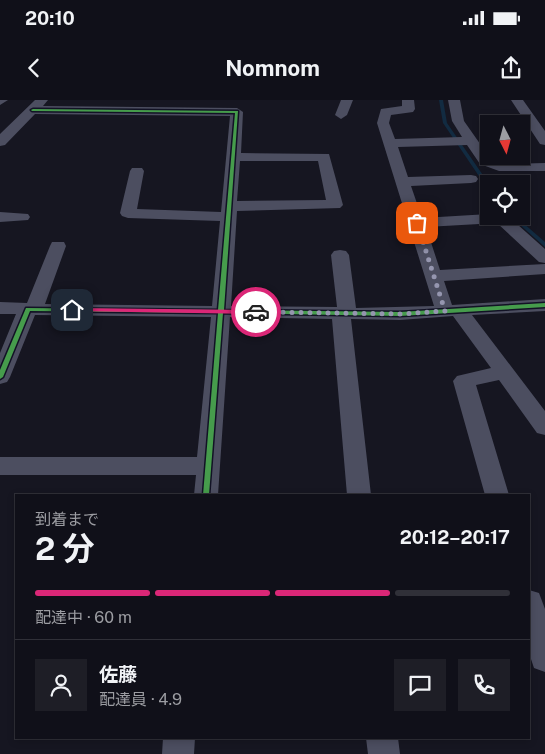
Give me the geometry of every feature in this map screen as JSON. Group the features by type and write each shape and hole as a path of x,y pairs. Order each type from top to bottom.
{"street":[{"path":"341,115 347,100"},
{"path":"408,100 409,109 385,112 383,123 434,276 452,311 505,372 545,427"},
{"path":"454,100 458,121 485,161 504,168 545,167"},
{"path":"517,100 545,141"},
{"path":"0,142 37,105 237,112 206,494"},
{"path":"0,125 15,126"},
{"path":"390,143 472,141"},
{"path":"137,171 128,213 228,211 335,205 324,157 234,157"},
{"path":"402,182 471,179"},
{"path":"0,216 22,217"},
{"path":"417,223 501,218 545,258"},
{"path":"34,309 58,246"},
{"path":"340,255 359,494"},
{"path":"434,276 545,269"},
{"path":"0,308 400,314 545,305"},
{"path":"0,377 28,309 34,309"},
{"path":"498,494 464,380 505,372"},
{"path":"0,466 209,466"},
{"path":"530,606 545,658"},
{"path":"178,754 179,739"},
{"path":"382,739 384,754"}],"waterway":[{"path":"441,100 445,123 481,175"},
{"path":"522,225 545,245"}],"cycle path":[{"path":"33,110 237,112 206,494"},
{"path":"0,377 28,309 400,314 545,305"}],"way so far":[{"path":"256,312 400,314 445,311 417,223"}],"route":[{"path":"72,310 256,312"}]}
